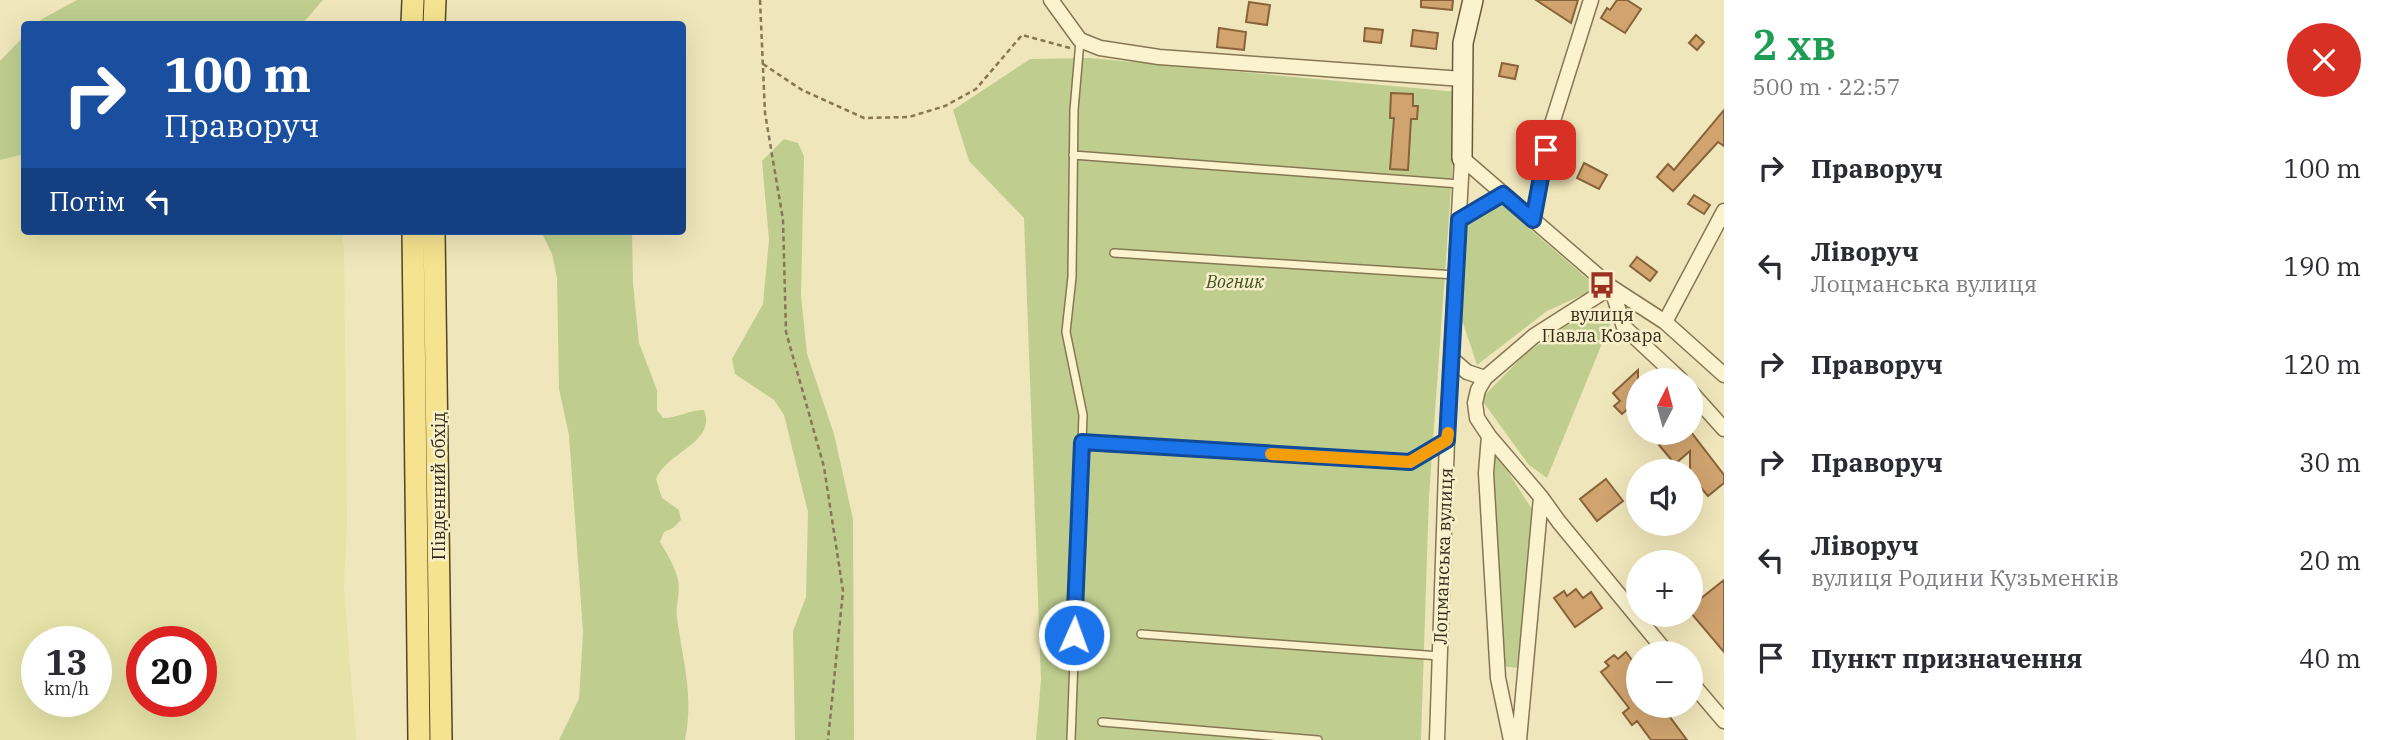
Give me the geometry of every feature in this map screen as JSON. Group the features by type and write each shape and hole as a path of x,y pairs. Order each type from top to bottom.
{"main road":[{"path":"412,21 413,0"},
{"path":"433,21 435,0"},
{"name":"Південний обхід","path":"413,235 419,740"},
{"name":"Південний обхід","path":"434,235 441,740"}],"street":[{"path":"1051,0 1080,46 1159,57 1464,79"},
{"name":"Лоцманська вулиця","path":"1437,740 1447,440 1462,158 1463,43 1473,0"},
{"path":"1533,220 1551,127 1591,0"},
{"path":"1462,158 1611,287 1665,322 1724,375"},
{"path":"1665,322 1724,211"},
{"path":"1611,287 1624,327 1668,368"},
{"path":"1611,287 1534,336 1485,378 1478,390 1475,404 1477,418 1489,436 1657,641"},
{"path":"1452,359 1467,372 1485,378"},
{"path":"1703,406 1724,429"},
{"path":"1489,436 1486,473 1498,678 1511,740"},
{"path":"1519,740 1541,497"},
{"path":"1703,696 1724,721"}],"lane":[{"path":"1071,740 1083,415 1066,332 1072,277 1074,110 1080,46"},
{"path":"1073,155 1461,184"},
{"path":"1459,220 1503,194"},
{"path":"1114,253 1455,275"},
{"path":"1082,442 1410,462 1447,440"},
{"path":"1141,634 1440,656"},
{"path":"1102,722 1318,740"}],"path":[{"path":"760,0 765,113 783,220 786,332 824,467 843,591 828,740"},
{"path":"763,64 802,90 864,118 909,117 945,106 976,89 1022,36 1080,46"}],"shaded area":[{"path":"21,155 21,235 342,235 347,521 344,589 356,740 0,740 0,160"}],"green space":[{"path":"77,0 323,0 305,21 40,21"},
{"path":"21,39 21,155 0,160 0,61"},
{"name":"Вогник","path":"1090,58 1458,92 1429,496 1421,740 1036,740 1041,679 1024,218 969,161 953,110 1030,59"},
{"path":"784,139 798,143 804,156 801,296 807,354 834,434 853,519 854,740 795,740 793,631 806,597 808,512 784,415 774,400 735,374 732,359 763,304 769,240 762,161"},
{"path":"1501,204 1598,288 1547,311 1477,365 1459,311 1463,227"},
{"path":"543,235 632,235 633,283 639,343 657,390 657,410 663,418 704,410 706,421 703,431 661,470 656,479 662,498 679,510 681,520 664,532 660,542 673,565 679,585 677,613 688,693 685,740 559,740 579,699 583,632 569,435 559,389 557,278 552,254"},
{"path":"1607,309 1610,324 1547,478 1529,465 1481,399 1526,353 1566,326"},
{"path":"1493,448 1533,511 1522,658 1516,668 1502,666"}],"building":[{"path":"1421,0 1453,0 1452,10 1421,7"},
{"path":"1536,0 1578,0 1571,23"},
{"path":"1617,0 1627,0 1641,9 1625,33 1601,18 1607,8 1610,10"},
{"path":"1249,2 1270,5 1267,25 1246,22"},
{"path":"1219,28 1246,32 1244,50 1217,47"},
{"path":"1365,28 1383,30 1381,43 1364,41"},
{"path":"1413,30 1438,33 1436,49 1411,46"},
{"path":"1696,35 1704,42 1697,50 1689,43"},
{"path":"1502,63 1518,66 1515,79 1499,76"},
{"path":"1391,93 1413,94 1413,106 1418,106 1417,119 1411,119 1408,170 1390,169 1394,118 1390,118"},
{"path":"1724,110 1724,146 1718,142 1673,191 1657,177 1668,164 1674,170"},
{"path":"1584,163 1607,175 1599,189 1577,178"},
{"path":"1694,195 1710,205 1704,214 1688,204"},
{"path":"1637,257 1657,272 1650,281 1630,266"},
{"path":"1626,381 1626,411 1622,414 1614,406 1620,401 1613,393"},
{"path":"1659,445 1701,445 1724,475 1724,483 1708,496 1703,490 1703,459 1690,459 1690,451 1681,459 1671,459"},
{"path":"1606,479 1623,501 1597,521 1580,499"},
{"path":"1724,580 1724,652 1703,627 1703,597"},
{"path":"1576,589 1583,598 1591,592 1602,608 1575,627 1554,598 1564,591 1567,596"},
{"path":"1626,652 1626,704 1601,672 1609,666 1605,662 1614,655 1618,659"},
{"path":"1627,718 1671,718 1687,740 1651,740 1637,721 1632,725"}],"slow traffic":[{"path":"1271,454 1410,462 1447,440 1448,433"}],"place":[{"name":"вулиця Павла Козара","path":"1602,285"}],"route":[{"path":"1074,635 1082,442 1410,462 1447,440 1459,220 1503,194 1533,220 1546,150"}]}
